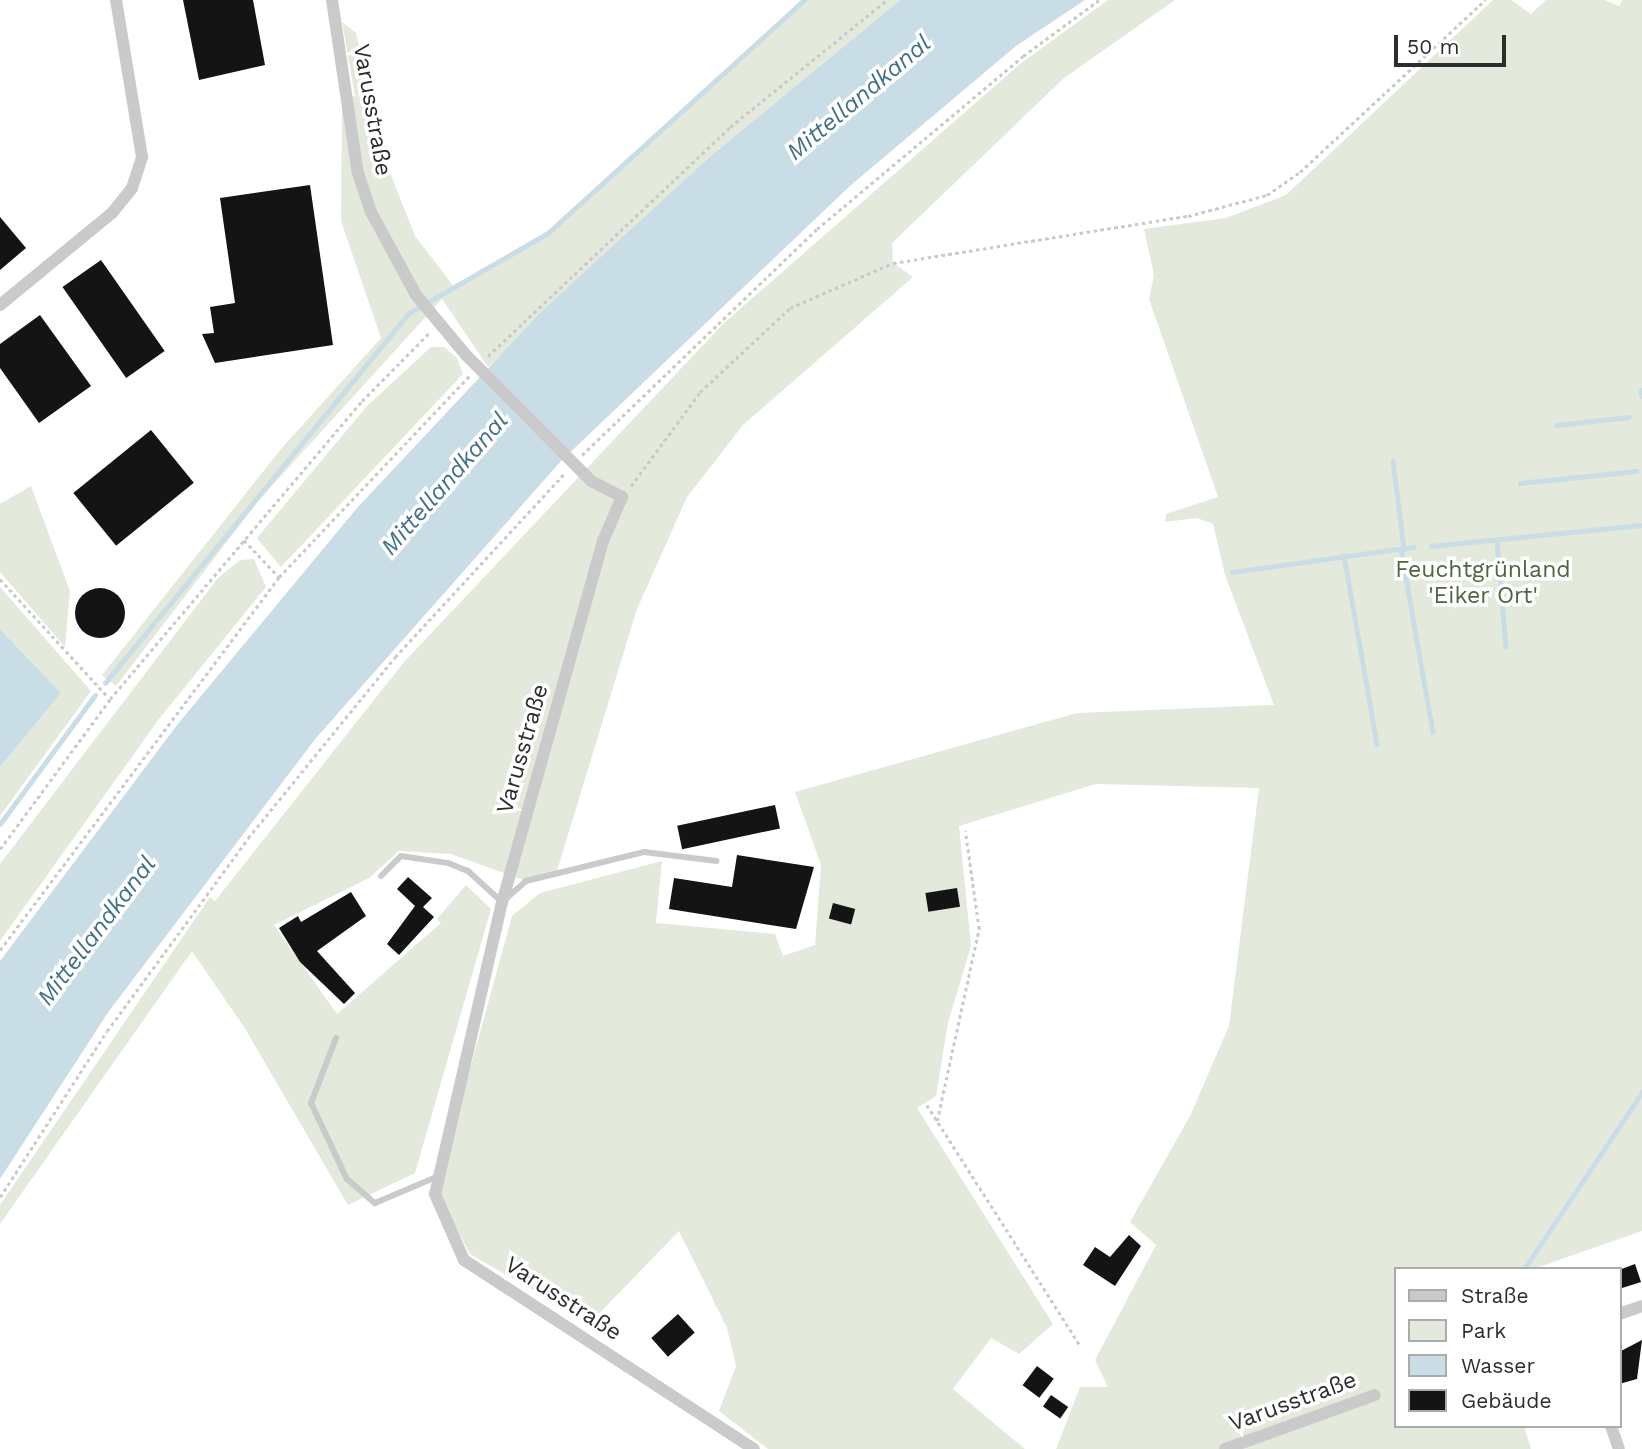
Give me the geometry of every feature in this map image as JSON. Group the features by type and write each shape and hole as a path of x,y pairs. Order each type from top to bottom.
{"street":[{"path":"0,304 112,213 132,188 142,157 116,0"},
{"name":"Varusstraße","path":"332,0 358,173 416,295 466,355 591,481 622,497 603,541 502,902 434,1178 439,1210 464,1260 754,1449"},
{"path":"1621,1313 1642,1306"},
{"name":"Varusstraße","path":"1225,1449 1375,1395"},
{"path":"1612,1428 1619,1449"}],"lane":[{"path":"381,876 401,856 448,863 468,871 502,902 526,881 645,852 716,860"},
{"path":"336,1038 311,1102 348,1179 375,1203 434,1178"}],"path":[{"path":"482,362 730,127 887,0"},
{"path":"577,460 817,229 1023,55 1099,0"},
{"path":"622,497 700,392 790,308 893,263 1188,216 1267,195 1300,172 1485,0"},
{"path":"0,849 110,699 362,401 440,326"},
{"path":"0,950 279,578 473,372"},
{"path":"0,1197 107,1031 248,838 395,657 570,467"},
{"path":"244,540 279,578"},
{"path":"0,579 64,656 110,699"},
{"path":"937,1121 979,929 965,831"},
{"path":"928,1105 1081,1347"}],"green space":[{"path":"804,0 900,0 713,154 488,367 442,299 259,500 116,686 102,675 281,449 381,338 341,221 342,101 355,96 342,22 356,33 391,175 415,236 455,288 548,233"},
{"path":"1108,0 1175,0 1064,78 892,243 893,263 913,277 743,425 687,497 637,609 556,874 526,881 451,854 399,851 369,878 274,925 337,1014 441,923 437,919 466,885 491,909 415,1173 348,1205 244,1027 192,951 0,1224 0,1205 210,897 215,901 404,662 724,323 1020,64"},
{"name":"Feuchtgrünland 'Eiker Ort'","path":"1493,0 1511,0 1531,14 1546,0 1605,0 1619,6 1622,0 1642,0 1642,1231 1539,1267 1394,1267 1394,1428 1525,1428 1531,1449 1056,1449 1080,1387 1108,1387 1095,1360 1156,1245 1130,1222 1190,1116 1229,1026 1259,788 1096,784 959,826 971,946 948,1023 936,1096 917,1108 1053,1324 1019,1354 991,1338 953,1389 1025,1449 768,1449 719,1411 736,1366 727,1328 679,1231 590,1323 470,1254 443,1203 439,1182 512,916 540,893 662,861 656,923 775,934 783,956 815,945 821,865 795,792 1077,713 1274,705 1225,575 1213,524 1197,518 1165,522 1166,514 1218,497 1149,299 1154,275 1144,229 1226,218 1286,195"},
{"path":"431,347 444,347 457,358 463,374 281,567 257,538 367,406"},
{"path":"31,486 70,591 65,647 0,572 0,504"},
{"path":"254,559 266,587 159,719 0,941 0,864 218,578 240,560"},
{"path":"0,587 91,691 0,816 0,767 61,693 0,629"}],"water":[{"name":"Mittellandkanal","path":"900,0 1085,0 1016,46 851,185 561,461 316,738 109,1011 0,1179 0,961 177,725 357,508 540,313 713,154"},
{"path":"0,629 61,693 0,767"}],"building":[{"path":"183,0 253,0 265,65 199,80"},
{"path":"310,185 333,345 215,363 202,334 214,333 210,307 235,303 220,198"},
{"path":"0,217 26,248 0,270"},
{"path":"101,260 165,351 126,378 62,287"},
{"path":"40,315 91,386 39,423 0,368 0,344"},
{"path":"151,430 194,483 116,546 73,493"},
{"path":"100,588 118,595 125,613 118,631 100,638 82,631 75,613 82,595"},
{"path":"775,805 780,828 682,849 677,826"},
{"path":"737,855 814,867 796,929 669,909 674,878 732,887"},
{"path":"408,877 432,898 423,907 434,917 399,955 387,944 415,906 397,889"},
{"path":"957,888 960,907 928,912 925,893"},
{"path":"351,892 366,916 317,951 355,993 344,1004 300,962 279,928 298,916 301,922"},
{"path":"833,903 855,909 851,924 829,918"},
{"path":"1129,1235 1141,1246 1115,1286 1083,1265 1095,1247 1110,1257"},
{"path":"1635,1264 1641,1282 1621,1288 1621,1269"},
{"path":"678,1314 695,1333 668,1357 651,1338"},
{"path":"1642,1340 1637,1379 1621,1383 1621,1351"},
{"path":"1037,1366 1054,1379 1039,1398 1023,1385"},
{"path":"1051,1395 1068,1407 1060,1419 1043,1406"}],"waterway":[{"path":"105,683 409,313 548,233 804,0"},
{"path":"1641,390 1642,396"},
{"path":"1556,425 1629,417"},
{"path":"1393,461 1404,549"},
{"path":"1520,483 1636,471"},
{"path":"1431,546 1642,525"},
{"path":"1497,540 1506,647"},
{"path":"1232,572 1413,547"},
{"path":"1401,549 1433,732"},
{"path":"1344,555 1377,744"},
{"path":"0,824 95,695"},
{"path":"1525,1267 1642,1092"}]}
